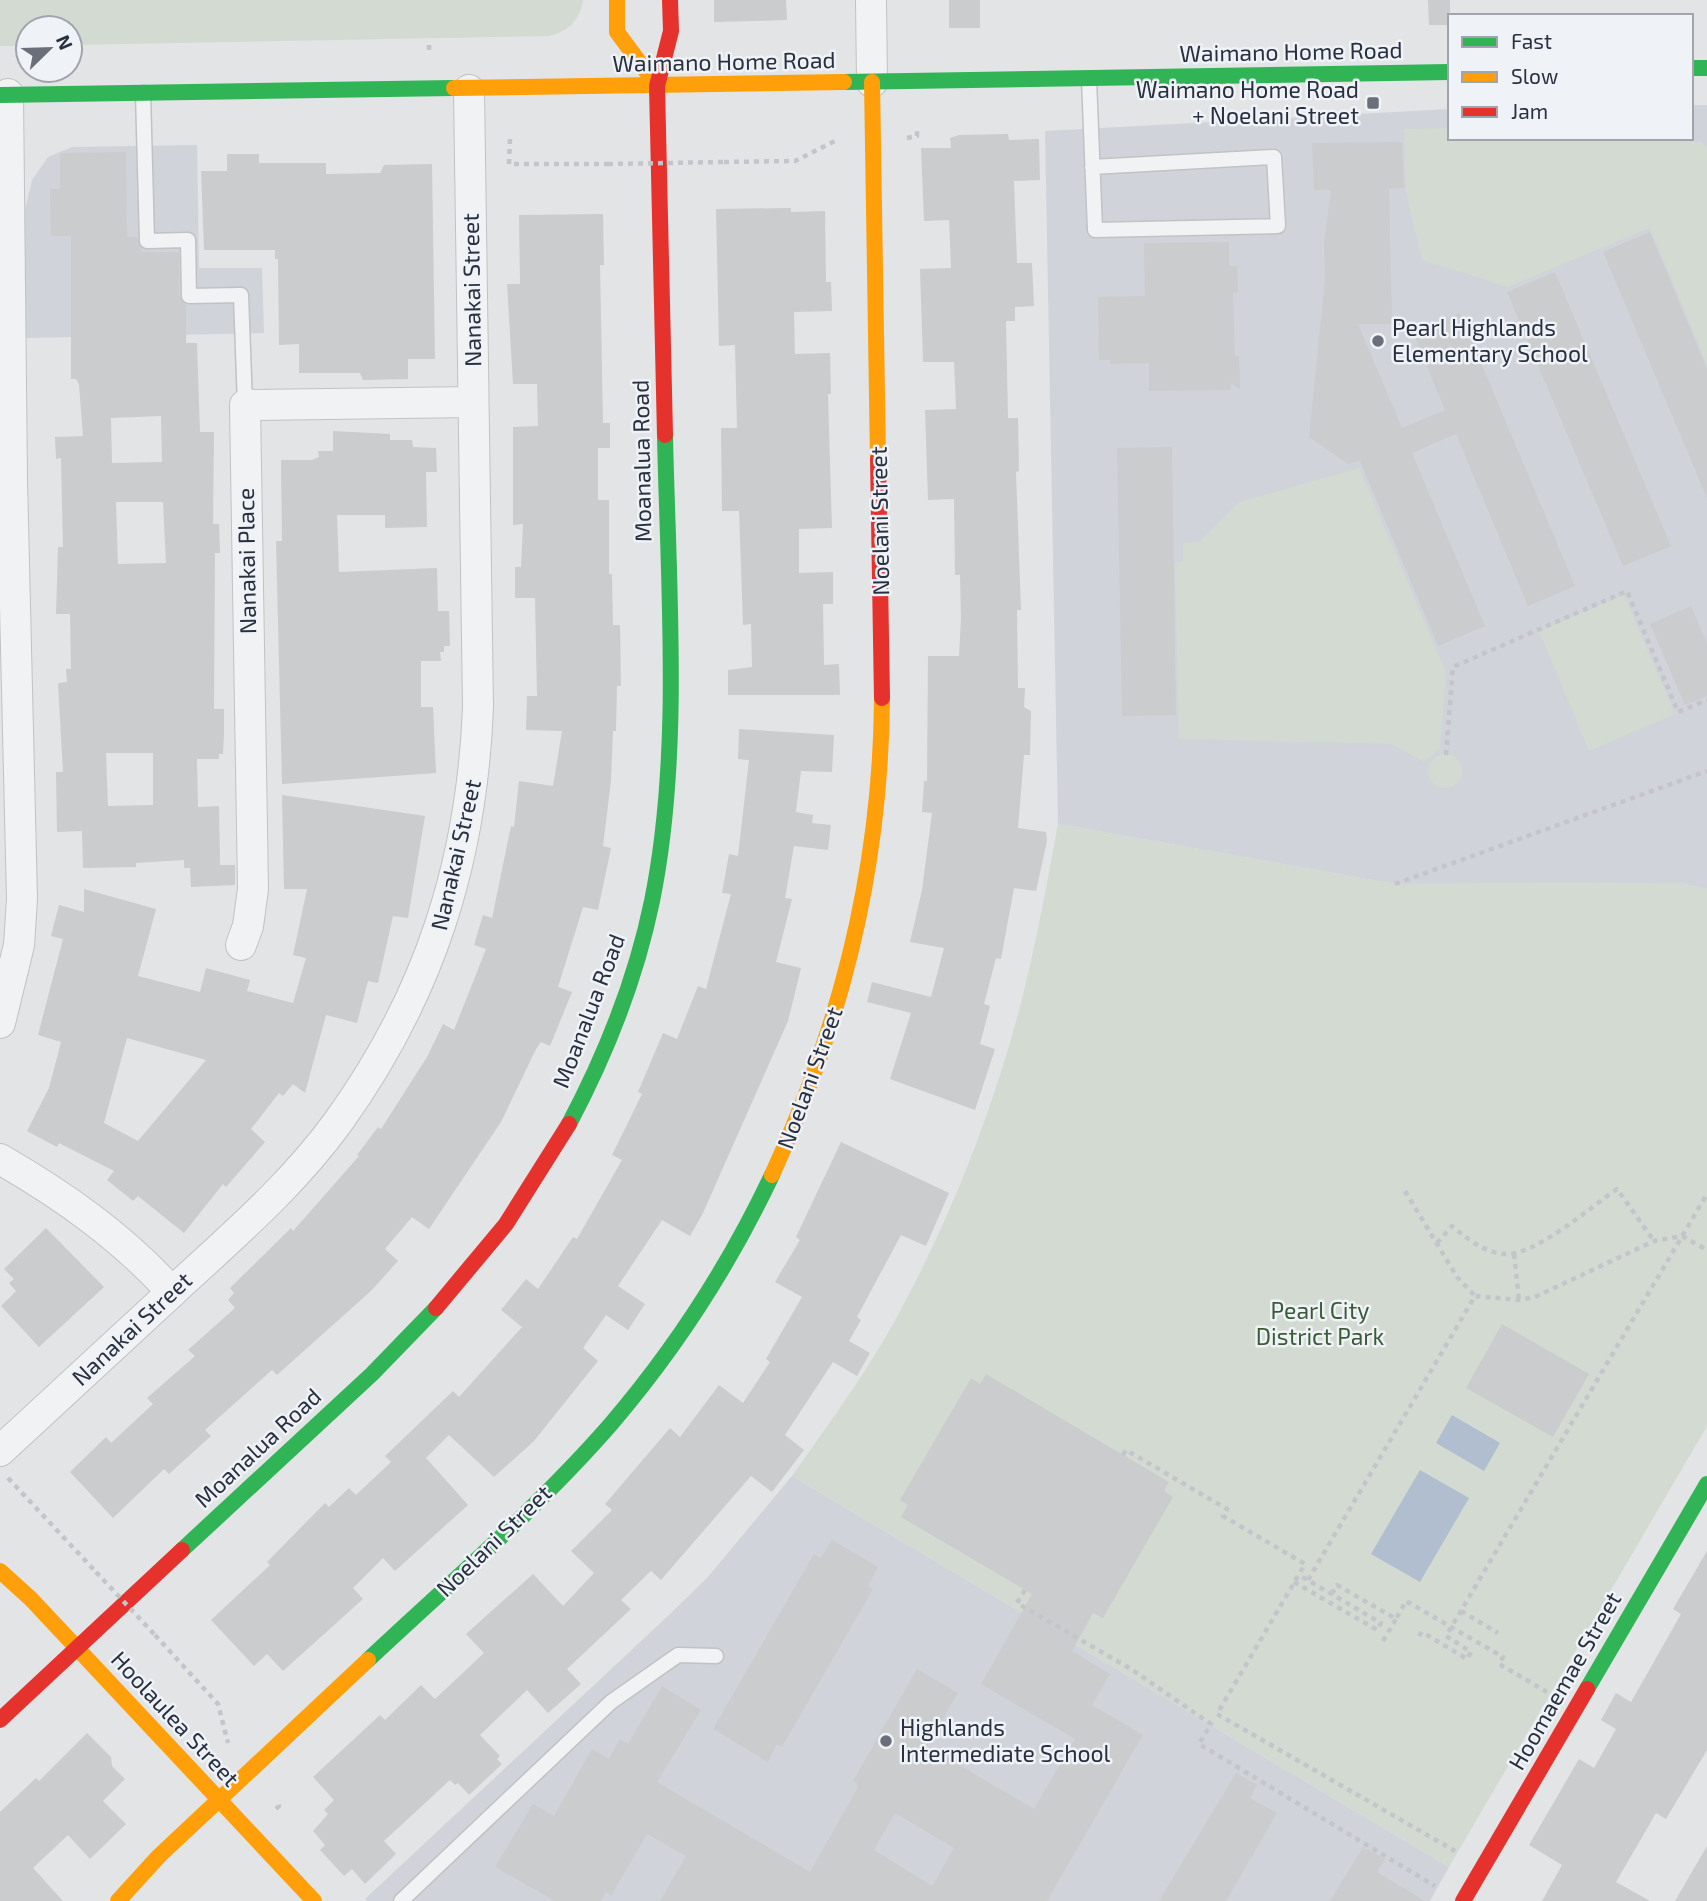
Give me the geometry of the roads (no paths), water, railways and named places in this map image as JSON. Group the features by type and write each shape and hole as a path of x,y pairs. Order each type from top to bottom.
{"main road":[{"path":"617,0 617,32 657,86"},
{"name":"Moanalua Road","path":"0,1720 366,1379 427,1320 470,1271 505,1226 557,1145 595,1070 617,1015 650,907 660,855 669,744 657,86 671,31 670,0"},
{"name":"Waimano Home Road","path":"4,94 1448,72"},
{"name":"Noelani Street","path":"118,1901 135,1879 540,1497 590,1447 628,1403 694,1315 725,1266 773,1177 805,1104 850,961 876,817 881,732 882,622 872,82"},
{"name":"Hoomaemae Street","path":"1462,1901 1707,1484"},
{"name":"Hoolaulea Street","path":"0,1571 77,1648 314,1901"}],"street":[{"name":"Noelani Street","path":"872,0 872,82"},
{"name":"Nanakai Street","path":"0,1451 286,1183 337,1123 390,1041 437,939 454,884 476,764 478,707 469,89"},
{"path":"0,1023 19,945 22,899 10,809 4,94"},
{"path":"244,405 473,402"},
{"name":"Nanakai Place","path":"241,945 250,917 253,889 244,405"},
{"path":"0,1159 80,1209 114,1236 172,1292"}],"lane":[{"path":"1089,78 1092,167 1095,230 1278,226 1274,157 1092,167"},
{"path":"143,92 147,241 188,240 189,296 241,295 244,405"},
{"path":"401,1901 611,1702 678,1655 716,1656"}],"water":[{"path":"1452,1415 1500,1443 1484,1471 1436,1443"},
{"path":"1420,1470 1469,1498 1420,1582 1371,1554"}],"place":[{"name":"Waimano Home Road + Noelani Street","path":"1373,103"},
{"name":"Pearl Highlands Elementary School","path":"1378,341"},
{"name":"Highlands Intermediate School","path":"886,1741"}],"park label":[{"name":"Pearl City District Park","path":"1320,1324"}]}
